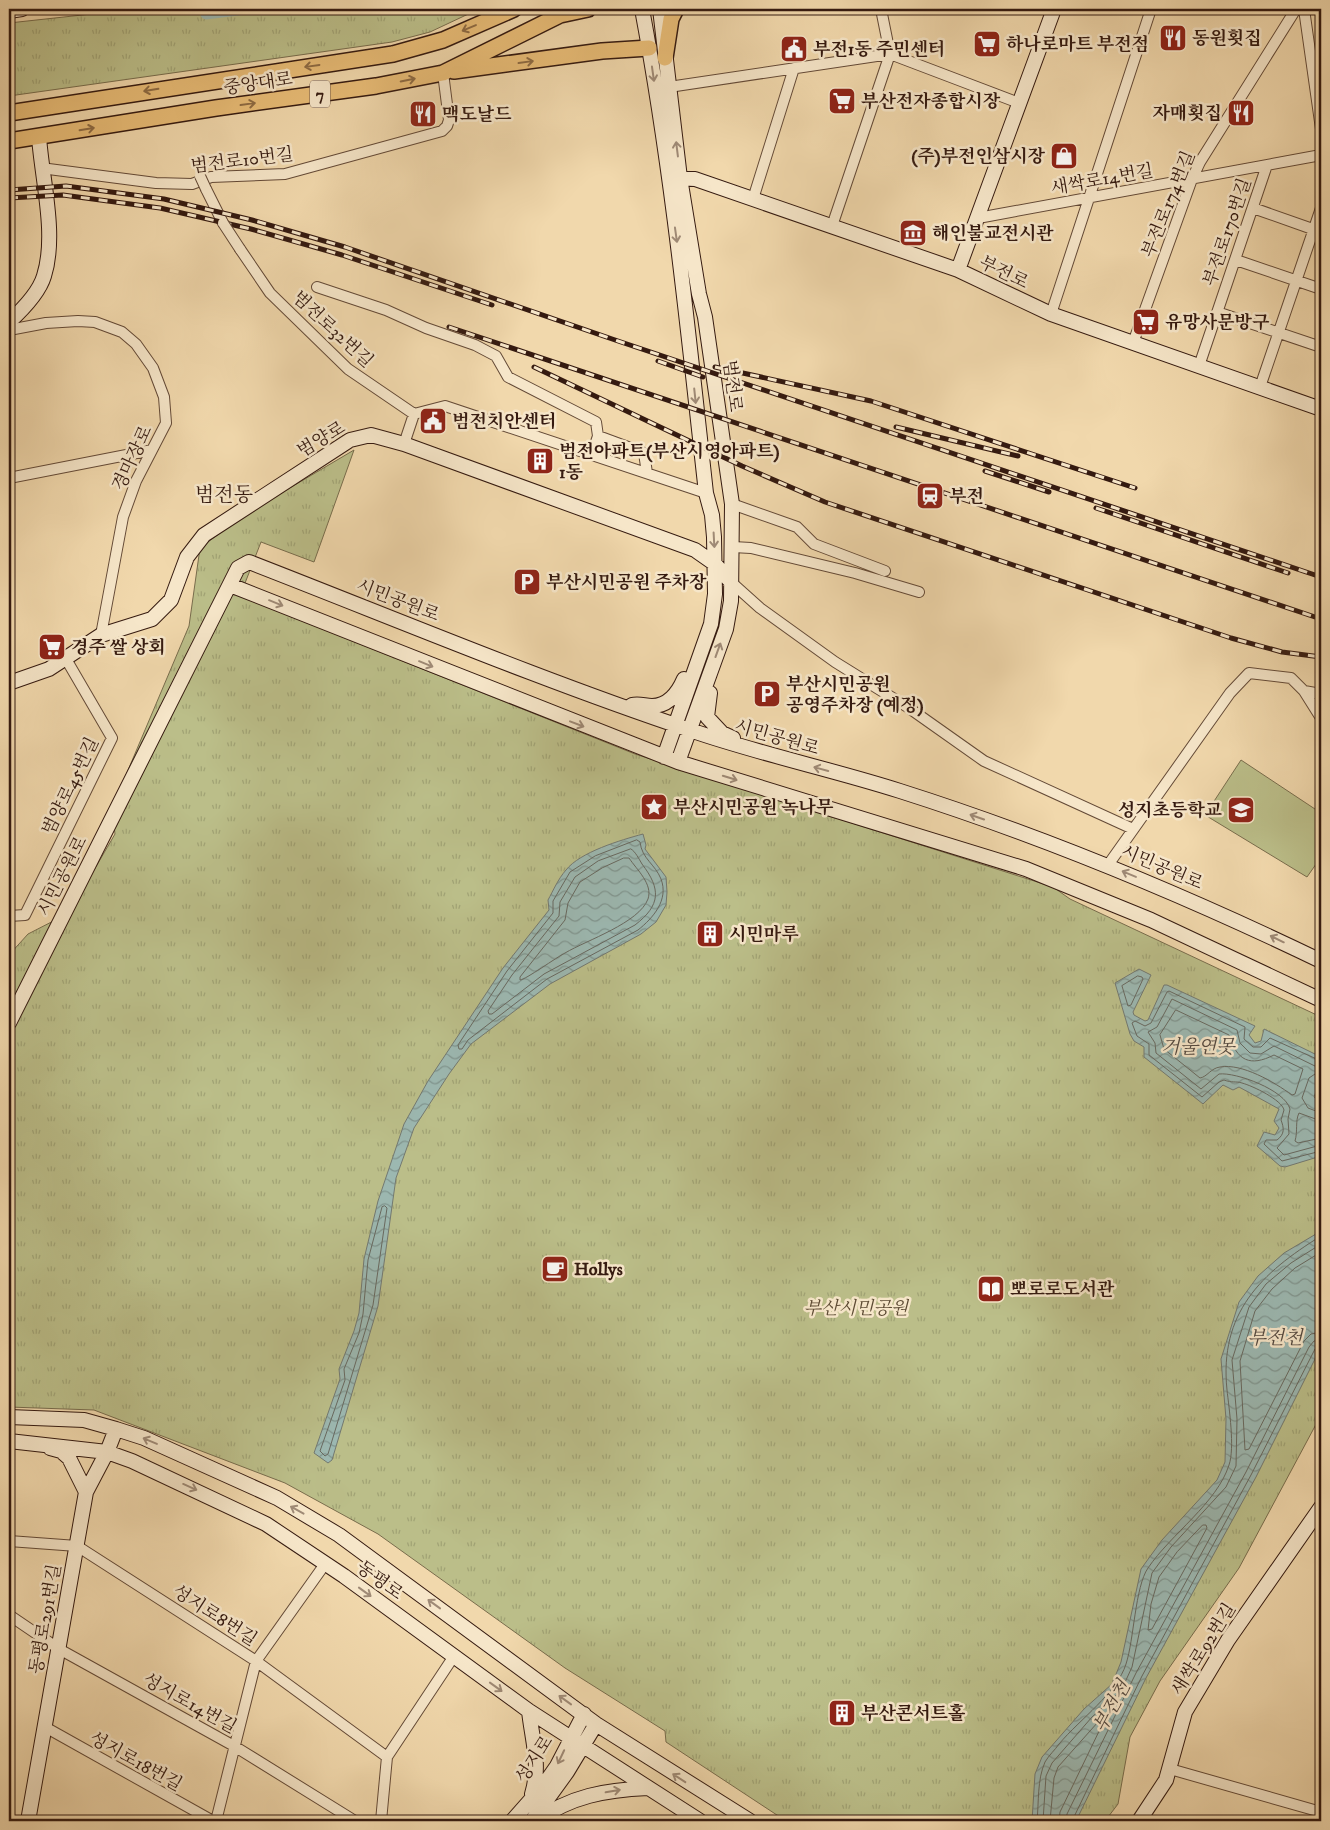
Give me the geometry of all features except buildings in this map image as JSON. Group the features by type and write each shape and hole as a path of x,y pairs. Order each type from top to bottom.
{"main road":[{"path":"9,11 22,9"},
{"name":"중앙대로","path":"9,113 394,54 442,40 514,9"},
{"name":"중앙대로","path":"9,141 216,108 376,86 443,73 560,16 588,9"},
{"name":"범전로","path":"642,9 674,178 699,294 706,317 732,504 731,601 726,629 678,762"},
{"name":"범전로","path":"660,9 669,87 674,178 686,309 706,493 712,515 715,564 710,624 664,757"},
{"path":"665,58 671,19 676,9"},
{"path":"958,270 1054,9"},
{"path":"443,73 602,51 649,48"},
{"path":"9,322 22,310 44,278 49,249 39,137"},
{"name":"부전로","path":"674,178 695,179 958,270 1051,314 1321,409"},
{"name":"범양로","path":"9,683 49,669 100,634 152,619 171,600 187,557 204,535 350,440 371,435 404,444 695,550 715,564 731,582"},
{"name":"시민공원로","path":"9,1023 238,568 249,562 689,730 898,790 1016,830 1108,865 1320,956"},
{"path":"230,585 678,762 1026,869 1151,920 1321,1000"},
{"path":"623,706 638,704 652,706 666,703 676,694 686,676 696,665"},
{"path":"708,678 710,693 708,718 722,733 746,747"},
{"name":"동평로","path":"9,1417 84,1420 116,1429 144,1438 277,1498 332,1530 596,1724 698,1790"},
{"name":"동평로291번길","path":"29,1821 86,1492 107,1452 116,1429"},
{"name":"동평로","path":"9,1441 43,1443 107,1452 150,1469 266,1524 325,1564 529,1711 699,1821"},
{"path":"43,1443 61,1451 69,1458 86,1492"},
{"name":"새싹로92번길","path":"1139,1821 1166,1780 1185,1712 1228,1640 1321,1507"},
{"path":"529,1711 537,1760 537,1778 531,1799"},
{"name":"성지로","path":"512,1821 557,1766 584,1714"},
{"name":"성지로","path":"531,1821 583,1747 596,1724"},
{"path":"536,1821 557,1806 591,1795 648,1788"},
{"path":"698,1790 741,1821"},
{"path":"698,1790 750,1821"}],"street":[{"path":"832,226 890,54 881,9"},
{"path":"1051,314 1151,9"},
{"name":"부전로174번길","path":"1133,343 1192,179 1200,162 1296,9"},
{"path":"1304,9 1321,129"},
{"path":"669,87 890,54 1019,103"},
{"path":"753,199 794,68"},
{"name":"범전로10번길","path":"41,168 156,183 192,184 211,177 285,174 442,131 447,126 449,120 443,73"},
{"name":"새싹로14번길","path":"978,218 1321,155"},
{"name":"부전로170번길","path":"1199,366 1267,165"},
{"name":"범전로32번길","path":"200,176 223,223 270,293 348,370 414,414"},
{"path":"1253,208 1318,231"},
{"path":"1260,387 1296,280 1318,231 1321,208"},
{"path":"1236,260 1321,289"},
{"path":"317,287 386,310 426,328 475,345 496,356 508,377 596,422 598,436 592,454"},
{"path":"1218,312 1321,347"},
{"name":"경마장로","path":"9,330 46,323 95,322 122,332 132,339 153,368 164,397 166,424 136,481 123,517 100,634"},
{"path":"404,444 414,414 445,406 706,493"},
{"path":"598,436 644,454 647,473"},
{"path":"9,478 152,450"},
{"path":"732,504 797,527 814,544 884,571"},
{"path":"733,547 751,548 855,573 919,592"},
{"name":"시민공원로","path":"731,582 760,608 834,662 909,708 984,761 1133,829"},
{"name":"범양로45번길","path":"9,916 25,914 112,738 66,659"},
{"path":"1108,865 1230,693 1249,674 1291,678 1304,691 1321,718"},
{"path":"1304,691 1321,694"},
{"name":"성지로8번길","path":"9,1541 78,1546 256,1661 387,1757"},
{"path":"214,1821 256,1661 325,1564"},
{"name":"성지로14번길","path":"9,1615 59,1649 234,1746 355,1821"},
{"path":"381,1821 387,1757 454,1656"},
{"name":"성지로18번길","path":"45,1727 214,1821"},
{"path":"1170,1769 1321,1812"}],"green space":[{"path":"137,9 479,9 430,32 392,42 9,96 9,23"},
{"name":"부산시민공원","path":"354,450 314,562 261,542 240,596 635,754 1053,887 1070,899 1321,1017 1321,1415 1239,1568 1160,1681 1130,1737 1118,1804 1105,1821 786,1821 666,1742 665,1731 565,1668 378,1534 285,1483 94,1410 9,1407 9,955 28,934 69,913 115,834 112,808 189,626 200,548 244,515"},
{"path":"1241,760 1321,813 1321,857 1307,877 1205,815"}],"water":[{"path":"643,834 646,845 645,849 666,877 666,905 656,922 641,934 550,984 471,1044 414,1128 396,1178 378,1306 332,1460 328,1463 314,1453 340,1379 339,1369 359,1313 364,1259 378,1201 404,1124 428,1081 503,968 549,910 548,900 566,870 591,852"},
{"name":"거울연못","path":"1139,969 1151,975 1133,1012 1134,1015 1145,1021 1148,1020 1164,985 1167,985 1255,1026 1249,1035 1255,1043 1261,1041 1264,1029 1321,1057 1321,1078 1314,1097 1321,1103 1321,1156 1285,1167 1280,1166 1257,1146 1264,1132 1275,1135 1279,1128 1274,1121 1279,1109 1239,1087 1233,1090 1223,1085 1203,1104 1144,1057 1144,1047 1134,1041 1130,1034 1115,983"},
{"name":"부전천","path":"1321,1231 1321,1347 1256,1477 1146,1678 1076,1821 1032,1821 1035,1774 1042,1757 1084,1709 1112,1684 1121,1662 1141,1569 1162,1540 1217,1480 1225,1462 1226,1419 1221,1359 1239,1302 1258,1276 1284,1253"}],"waterway":[{"path":"206,14 245,9"}],"railway":[{"path":"9,190 66,186 164,199 252,220 345,247 618,341 1321,577"},
{"path":"9,198 63,195 160,208 251,229 342,255 492,305"},
{"path":"449,327 1321,619"},
{"path":"658,361 703,377"},
{"path":"534,367 742,466 825,502 1231,638 1282,652 1321,657"},
{"path":"715,367 871,401 1135,488"},
{"path":"896,427 1018,456"},
{"path":"985,471 1049,492"},
{"path":"1096,508 1288,573"}],"place":[{"name":"동원횟집","path":"1173,38"},
{"name":"하나로마트 부전점","path":"987,44"},
{"name":"부전1동 주민센터","path":"794,49"},
{"name":"부산전자종합시장","path":"842,101"},
{"name":"자매횟집","path":"1241,113"},
{"name":"맥도날드","path":"423,114"},
{"name":"(주)부전인삼시장","path":"1064,156"},
{"name":"해인불교전시관","path":"913,233"},
{"name":"유망사문방구","path":"1146,322"},
{"name":"범전치안센터","path":"433,421"},
{"name":"범전아파트(부산시영아파트) 1동","path":"540,461"},
{"name":"부전","path":"930,496"},
{"name":"부산시민공원 주차장","path":"527,582"},
{"name":"경주 쌀 상회","path":"52,647"},
{"name":"부산시민공원 공영주차장 (예정)","path":"767,694"},
{"name":"부산시민공원 녹나무","path":"654,807"},
{"name":"성지초등학교","path":"1241,810"},
{"name":"시민마루","path":"710,934"},
{"name":"Hollys","path":"555,1269"},
{"name":"뽀로로도서관","path":"991,1289"},
{"name":"부산콘서트홀","path":"842,1713"}],"district":[{"name":"범전동","path":"224,494"}]}
